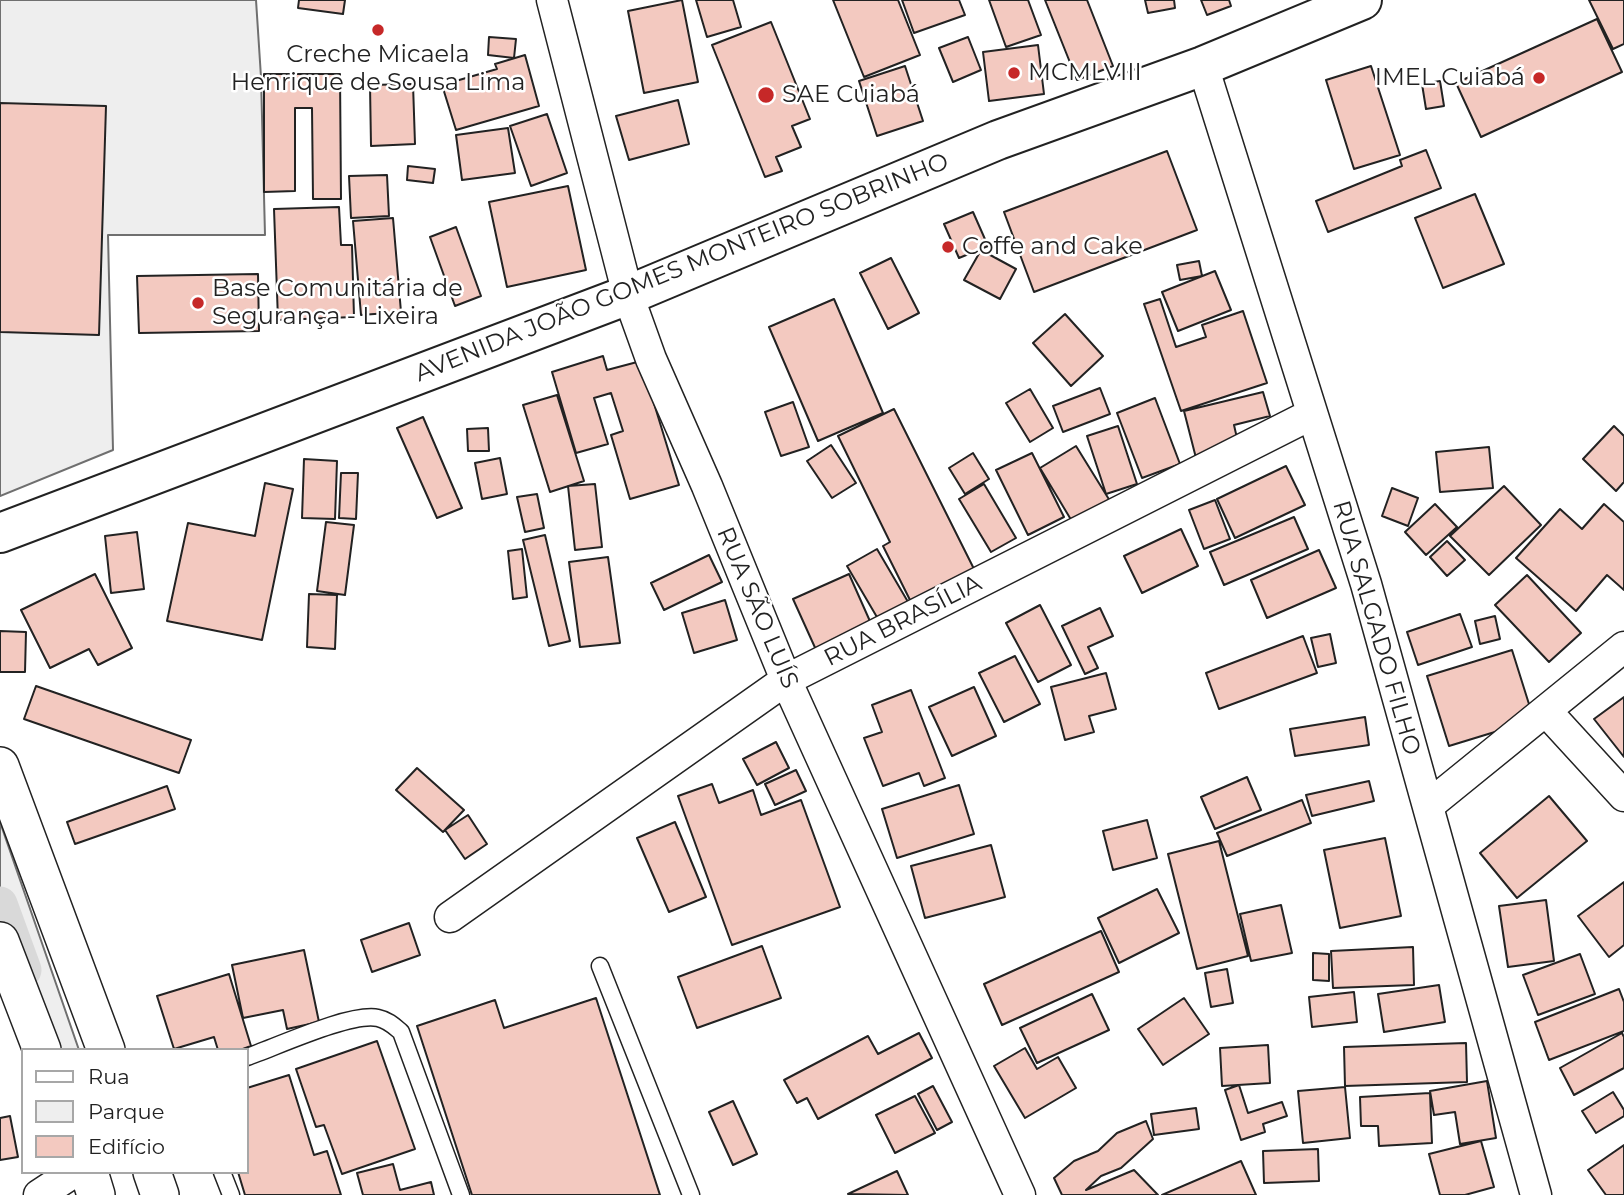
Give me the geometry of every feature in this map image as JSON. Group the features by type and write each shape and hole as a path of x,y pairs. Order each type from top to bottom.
{"main road":[{"name":"AVENIDA JOÃO GOMES MONTEIRO SOBRINHO","path":"0,533 628,295 999,140 1203,66 1361,0"}],"street":[{"name":"RUA SÃO LUÍS","path":"552,0 628,295 650,359 786,680 1020,1195"},
{"name":"RUA SALGADO FILHO","path":"1203,66 1366,584 1536,1195"},
{"name":"RUA BRASÍLIA","path":"450,917 786,680 1312,414"},
{"path":"1428,806 1624,647"},
{"path":"1547,712 1624,796"},
{"path":"0,765 106,1048"},
{"path":"0,941 41,1048"},
{"path":"39,1195 71,1174"},
{"path":"90,1174 96,1195"},
{"path":"153,1174 160,1195"}],"lane":[{"path":"600,966 691,1195"},
{"path":"248,1057 354,1018 376,1017 388,1021 401,1032 461,1195"},
{"path":"223,1174 231,1195"}],"green space":[{"path":"0,0 256,0 265,235 108,235 113,450 0,496"},
{"path":"0,822 78,1048 47,1048 0,936"}],"building":[{"path":"299,0 345,0 343,14 298,8"},
{"path":"682,0 698,82 644,93 628,11"},
{"path":"696,0 733,0 741,27 707,37"},
{"path":"833,0 898,0 920,55 864,77"},
{"path":"902,0 959,0 965,15 914,33"},
{"path":"989,0 1028,0 1041,35 1006,47"},
{"path":"1045,0 1087,0 1113,66 1077,80"},
{"path":"1145,0 1174,0 1175,8 1148,13"},
{"path":"1201,0 1229,0 1231,6 1207,15"},
{"path":"1589,0 1624,0 1624,44 1613,49"},
{"name":"IMEL Cuiabá","path":"1597,19 1622,72 1481,137 1456,83"},
{"name":"SAE Cuiabá","path":"771,22 810,119 792,126 801,147 776,157 782,171 765,177 712,45"},
{"path":"489,37 516,39 514,58 488,55"},
{"path":"968,37 981,70 953,82 939,48"},
{"name":"MCMLVIII","path":"1038,45 1044,94 989,101 983,52"},
{"path":"525,55 539,106 456,130 442,85 497,69 495,64"},
{"path":"905,66 923,121 877,136 859,81"},
{"path":"1371,66 1400,155 1354,169 1326,80"},
{"path":"264,74 340,74 341,199 313,199 312,108 295,108 295,191 264,192"},
{"path":"1440,81 1444,106 1426,109 1422,84"},
{"path":"413,84 415,144 371,146 370,85"},
{"path":"678,100 689,144 629,160 616,116"},
{"path":"0,103 106,106 99,335 0,332"},
{"path":"547,114 567,173 531,186 510,126"},
{"path":"508,128 515,173 462,180 456,135"},
{"path":"1426,150 1441,188 1328,232 1316,201 1402,166 1400,160"},
{"path":"1167,151 1197,230 1034,292 1004,212"},
{"path":"408,166 435,169 433,183 407,180"},
{"path":"387,175 389,216 351,218 349,176"},
{"path":"568,186 586,270 507,287 489,202"},
{"path":"1475,194 1504,264 1443,288 1415,218"},
{"path":"339,207 341,245 352,245 354,317 278,320 274,209"},
{"path":"973,212 988,246 959,258 944,224"},
{"path":"393,218 401,312 361,315 353,221"},
{"path":"456,227 481,296 455,306 430,237"},
{"path":"981,250 1016,269 1000,299 964,280"},
{"path":"891,258 919,313 888,329 860,273"},
{"path":"1199,261 1202,276 1180,280 1177,265"},
{"path":"1215,271 1231,310 1178,331 1162,292"},
{"name":"Base Comunitária de Segurança - Lixeira","path":"258,274 259,331 139,333 137,276"},
{"path":"834,299 883,413 818,441 769,327"},
{"path":"1160,299 1176,347 1206,337 1202,325 1243,311 1267,383 1181,411 1144,304"},
{"path":"1065,314 1103,356 1071,386 1033,343"},
{"path":"603,356 607,370 641,361 679,485 630,499 611,435 623,431 611,393 594,398 608,444 576,453 552,372"},
{"path":"1100,388 1110,414 1063,432 1053,406"},
{"path":"1030,389 1053,428 1030,442 1006,403"},
{"path":"1263,392 1270,416 1234,425 1239,447 1196,458 1184,411"},
{"path":"557,395 584,481 550,492 523,405"},
{"path":"1155,398 1180,464 1142,478 1117,413"},
{"path":"793,402 809,447 781,456 765,412"},
{"path":"894,409 975,571 911,602 883,546 890,542 838,436"},
{"path":"423,417 462,508 437,518 397,428"},
{"path":"1118,426 1137,484 1106,494 1087,436"},
{"path":"1614,426 1624,436 1624,482 1616,491 1583,459"},
{"path":"488,428 489,451 468,451 467,429"},
{"path":"831,445 856,483 832,498 807,461"},
{"path":"1076,446 1110,501 1073,523 1040,468"},
{"path":"1489,447 1493,488 1440,492 1436,452"},
{"path":"973,453 989,479 965,494 949,468"},
{"path":"1032,453 1064,517 1028,535 996,470"},
{"path":"500,458 507,494 482,499 475,463"},
{"path":"304,459 337,461 335,519 302,518"},
{"path":"1286,466 1305,505 1235,538 1217,499"},
{"path":"341,473 358,473 356,519 339,518"},
{"path":"265,483 293,489 262,640 167,621 188,523 255,536"},
{"path":"595,484 602,547 575,550 568,486"},
{"path":"984,484 1016,538 991,552 959,499"},
{"path":"1504,486 1541,525 1489,575 1450,536"},
{"path":"1392,488 1418,498 1408,526 1382,516"},
{"path":"537,494 544,528 525,532 517,497"},
{"path":"1215,500 1230,539 1204,549 1189,510"},
{"path":"1435,504 1457,527 1426,555 1405,532"},
{"path":"1604,504 1624,522 1624,590 1607,575 1576,611 1516,558 1560,509 1582,529"},
{"path":"1294,517 1308,549 1224,585 1210,552"},
{"path":"326,522 354,525 345,595 317,591"},
{"path":"1181,529 1198,566 1142,593 1124,556"},
{"path":"137,532 144,589 111,593 105,536"},
{"path":"545,535 570,641 549,646 523,540"},
{"path":"1447,541 1465,560 1447,576 1430,557"},
{"path":"522,549 527,597 513,599 508,551"},
{"path":"877,549 911,607 881,624 847,566"},
{"path":"1319,550 1336,588 1267,618 1251,580"},
{"path":"709,555 722,582 664,610 651,583"},
{"path":"608,557 620,643 580,647 569,562"},
{"path":"95,574 132,648 98,665 89,649 50,668 21,610"},
{"path":"849,574 873,628 817,652 793,599"},
{"path":"1527,575 1581,633 1549,662 1495,605"},
{"path":"309,594 337,595 335,649 307,647"},
{"path":"725,600 737,640 694,653 682,613"},
{"path":"1040,605 1071,665 1038,682 1006,623"},
{"path":"1100,608 1113,636 1088,647 1098,668 1085,674 1062,626"},
{"path":"1460,614 1472,647 1418,665 1407,632"},
{"path":"1495,616 1500,639 1480,644 1475,621"},
{"path":"0,631 26,632 25,672 0,672"},
{"path":"1330,634 1336,663 1318,667 1311,638"},
{"path":"1303,636 1317,673 1219,709 1206,673"},
{"path":"1512,650 1534,720 1449,746 1427,676"},
{"path":"1015,656 1040,704 1004,722 979,673"},
{"path":"1106,673 1116,709 1089,716 1094,732 1065,740 1051,687"},
{"path":"36,686 191,740 179,773 24,719"},
{"path":"974,687 996,736 952,756 929,707"},
{"path":"911,690 945,778 924,786 919,773 883,786 864,738 882,732 872,705"},
{"path":"1624,697 1624,757 1594,719"},
{"path":"1365,717 1369,745 1295,756 1290,729"},
{"path":"776,742 789,768 757,785 743,759"},
{"path":"417,768 464,810 443,832 396,790"},
{"path":"796,770 806,791 775,805 765,784"},
{"path":"1247,777 1261,810 1215,829 1201,797"},
{"path":"1369,781 1374,801 1312,816 1306,795"},
{"path":"712,784 719,803 753,790 761,815 801,800 840,907 732,945 678,796"},
{"path":"959,785 974,834 897,858 882,809"},
{"path":"167,786 175,809 75,844 67,822"},
{"path":"1549,796 1587,841 1517,898 1480,853"},
{"path":"1302,800 1311,823 1227,856 1217,833"},
{"path":"468,815 487,844 465,859 445,830"},
{"path":"1147,820 1157,858 1113,870 1103,831"},
{"path":"675,822 706,897 669,912 637,838"},
{"path":"1385,838 1401,916 1340,928 1324,850"},
{"path":"1219,841 1248,956 1197,969 1168,854"},
{"path":"991,845 1005,897 925,918 911,866"},
{"path":"1624,882 1624,945 1609,957 1578,916"},
{"path":"1157,889 1179,933 1119,963 1098,918"},
{"path":"1546,900 1554,961 1508,967 1499,906"},
{"path":"1281,905 1292,953 1251,961 1240,914"},
{"path":"409,923 420,955 372,972 361,940"},
{"path":"1101,931 1119,972 1002,1025 984,984"},
{"path":"762,946 781,998 697,1028 678,977"},
{"path":"1413,947 1414,985 1333,988 1331,951"},
{"path":"304,950 319,1022 287,1029 283,1010 243,1018 232,965"},
{"path":"1313,953 1329,954 1329,981 1313,980"},
{"path":"1580,954 1595,994 1538,1015 1523,975"},
{"path":"1227,969 1233,1003 1211,1007 1205,973"},
{"path":"229,974 251,1046 217,1048 214,1037 174,1048 157,996"},
{"path":"1439,985 1445,1022 1384,1032 1378,994"},
{"path":"1619,989 1624,1002 1624,1031 1549,1060 1535,1022"},
{"path":"1354,992 1357,1022 1312,1027 1309,997"},
{"path":"1092,994 1109,1030 1037,1063 1020,1028"},
{"path":"596,998 660,1195 472,1195 417,1026 495,1000 504,1028"},
{"path":"1184,998 1209,1034 1163,1065 1138,1029"},
{"path":"919,1033 932,1058 818,1119 807,1098 797,1103 784,1080 868,1036 878,1054"},
{"path":"1622,1033 1624,1068 1574,1095 1560,1068"},
{"path":"377,1041 415,1149 342,1174 324,1125 316,1127 296,1069"},
{"path":"1466,1043 1467,1082 1345,1086 1344,1047"},
{"path":"1268,1045 1270,1083 1222,1086 1220,1048"},
{"path":"1025,1048 1037,1069 1058,1057 1076,1088 1025,1118 994,1066"},
{"path":"289,1075 314,1155 327,1151 341,1195 245,1195 239,1174 248,1174 248,1088"},
{"path":"1487,1081 1496,1138 1460,1144 1455,1112 1434,1115 1430,1091"},
{"path":"1239,1085 1248,1113 1282,1102 1287,1116 1263,1124 1265,1132 1241,1140 1225,1090"},
{"path":"933,1086 952,1122 937,1130 918,1094"},
{"path":"1345,1087 1350,1138 1303,1143 1298,1091"},
{"path":"1613,1092 1624,1110 1624,1116 1596,1133 1582,1111"},
{"path":"1430,1093 1432,1143 1379,1146 1378,1126 1361,1126 1360,1097"},
{"path":"915,1096 935,1133 895,1153 876,1115"},
{"path":"733,1101 757,1154 733,1165 709,1112"},
{"path":"1196,1108 1199,1129 1154,1135 1151,1114"},
{"path":"10,1116 18,1157 0,1160 0,1118"},
{"path":"1146,1121 1153,1139 1121,1168 1101,1176 1086,1190 1134,1170 1158,1195 1062,1195 1054,1178 1074,1161 1098,1151 1117,1133"},
{"path":"1481,1141 1494,1187 1465,1195 1440,1195 1429,1154"},
{"path":"1624,1145 1624,1195 1606,1195 1588,1170"},
{"path":"1318,1149 1319,1181 1264,1183 1263,1151"},
{"path":"1241,1161 1256,1195 1162,1195"},
{"path":"393,1164 400,1190 431,1182 434,1195 363,1195 357,1173"},
{"path":"897,1171 908,1195 848,1194"}],"waterway":[{"path":"0,904 24,970"}],"place":[{"name":"Creche Micaela Henrique de Sousa Lima","path":"378,30"},
{"name":"MCMLVIII","path":"1014,73"},
{"name":"IMEL Cuiabá","path":"1539,78"},
{"name":"SAE Cuiabá","path":"766,95"},
{"name":"Coffe and Cake","path":"948,247"},
{"name":"Base Comunitária de Segurança - Lixeira","path":"198,303"}]}
